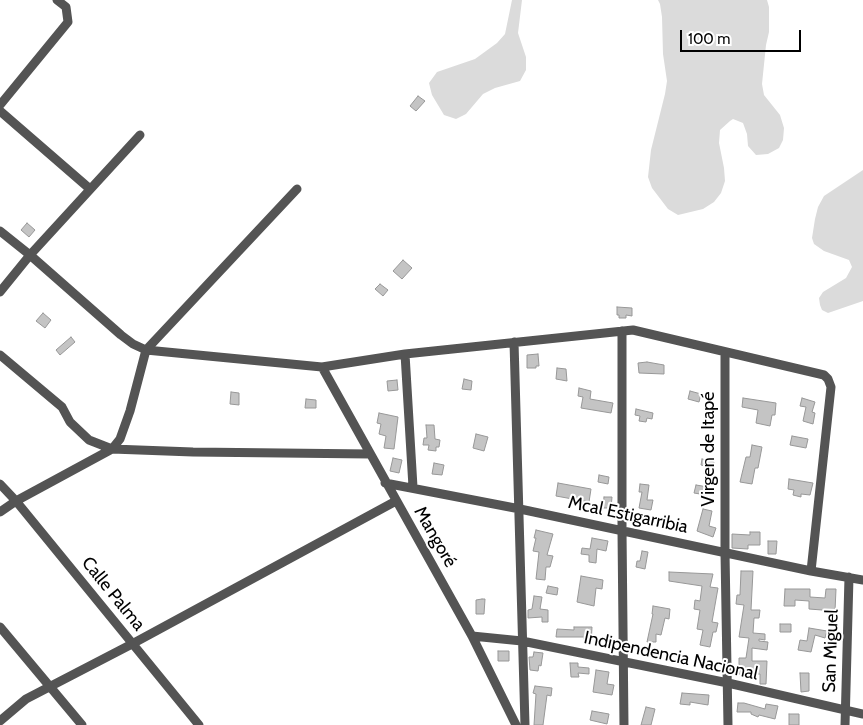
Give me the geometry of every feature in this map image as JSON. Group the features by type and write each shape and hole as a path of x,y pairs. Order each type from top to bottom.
{"street":[{"path":"0,105 68,22 66,8 57,0"},
{"path":"0,111 90,189"},
{"path":"0,292 30,255 140,135"},
{"path":"0,512 16,501 112,449 120,438 130,411 146,350 297,189"},
{"path":"0,231 121,335 133,344 146,350 322,367 405,354 633,330 824,375 830,383 811,571"},
{"path":"622,331 624,725"},
{"path":"514,342 520,509 524,725"},
{"name":"Virgen de Itapé","path":"725,353 725,553 728,725"},
{"path":"405,354 413,487"},
{"path":"0,355 62,407 70,422 89,440 112,449 370,454"},
{"name":"Mangoré","path":"322,367 472,636 516,725"},
{"name":"Mcal Estigarribia","path":"385,482 811,571 863,580"},
{"name":"Calle Palma","path":"0,484 200,725"},
{"path":"0,721 26,699 396,502"},
{"name":"San Miguel","path":"845,725 849,577"},
{"path":"0,627 82,725"},
{"name":"Indipendencia Nacional","path":"472,636 522,641 728,683 863,714"}],"shaded area":[{"path":"512,0 522,0 518,33 526,57 526,70 520,81 495,88 483,94 466,114 456,119 444,115 432,95 429,83 437,72 475,59 497,43 505,34"},
{"path":"658,0 767,0 769,7 769,32 762,84 764,95 780,115 784,128 783,140 779,148 768,154 756,155 748,146 747,134 743,123 733,119 730,121 720,130 719,143 725,181 721,193 714,202 703,209 678,215 668,209 652,188 648,177 651,150 667,81 663,54 662,17"},
{"path":"863,170 863,301 828,313 822,310 819,298 823,292 846,278 852,267 849,260 824,251 814,244 812,238 815,219 818,207 824,196"}],"building":[{"path":"418,96 425,101 416,111 410,106"},
{"path":"27,223 35,230 29,237 21,230"},
{"path":"403,260 412,268 402,279 393,271"},
{"path":"380,284 388,290 383,296 375,289"},
{"path":"617,307 632,308 632,316 626,315 626,318 619,318"},
{"path":"43,313 51,320 45,328 36,321"},
{"path":"71,337 75,342 60,355 56,350"},
{"path":"538,354 539,366 527,368 527,355"},
{"path":"647,362 664,365 664,374 639,373 638,363"},
{"path":"557,368 566,369 567,381 556,379"},
{"path":"464,379 472,381 471,390 462,389"},
{"path":"397,380 398,390 388,391 387,381"},
{"path":"579,388 591,391 590,399 613,403 611,413 581,408 583,397 578,396"},
{"path":"690,391 701,394 699,402 688,399"},
{"path":"231,392 239,393 239,405 230,404"},
{"path":"743,398 776,403 775,415 772,415 770,426 756,423 758,410 742,407"},
{"path":"802,398 815,402 812,412 815,413 813,424 803,421 806,407 800,406"},
{"path":"306,399 316,400 316,408 305,408"},
{"path":"636,409 653,413 652,419 647,418 646,422 639,421 640,416 635,415"},
{"path":"379,413 398,417 394,449 384,448 386,436 379,434 381,424 377,423"},
{"path":"426,425 434,425 435,439 440,440 436,451 428,450 429,445 423,445 424,438 427,438"},
{"path":"476,434 488,437 484,451 473,448"},
{"path":"792,436 808,439 806,448 790,445"},
{"path":"752,445 762,447 758,468 755,468 752,484 740,482 746,457 750,457"},
{"path":"393,458 402,460 399,473 390,471"},
{"path":"702,459 714,462 711,475 704,474 705,466 701,465"},
{"path":"434,463 444,465 442,475 432,474"},
{"path":"599,475 609,477 608,484 598,482"},
{"path":"789,479 813,483 810,495 801,494 801,497 793,495 794,490 788,489"},
{"path":"558,483 591,489 589,502 556,496"},
{"path":"640,484 649,485 647,500 653,500 651,510 639,508 642,492 639,492"},
{"path":"696,485 708,487 706,495 694,493"},
{"path":"604,497 612,497 611,508 603,508"},
{"path":"703,509 712,511 709,526 716,528 713,537 697,531"},
{"path":"536,530 553,534 547,555 553,556 550,567 546,567 545,580 536,579 539,552 533,551"},
{"path":"750,532 760,532 760,545 748,545 748,549 732,548 732,534 750,535"},
{"path":"592,538 608,541 606,551 597,549 596,563 589,562 589,555 581,554 582,548 590,549"},
{"path":"768,541 777,541 776,554 768,554"},
{"path":"642,551 648,552 645,569 636,567 637,561 640,561"},
{"path":"741,571 753,571 751,610 760,610 759,618 754,618 753,633 765,634 765,640 759,639 759,641 768,642 767,650 752,648 752,661 767,661 766,684 760,684 760,674 739,674 739,658 746,658 749,638 739,637 744,605 736,604 737,595 740,595"},
{"path":"669,572 713,574 710,587 718,588 712,622 718,623 716,632 713,632 710,647 700,645 703,630 697,629 700,610 694,609 695,600 700,601 702,586 669,581"},
{"path":"581,576 603,580 602,589 596,588 594,606 577,602"},
{"path":"548,586 558,588 557,595 546,593"},
{"path":"785,589 810,589 810,597 825,598 826,589 836,589 835,611 809,609 809,601 795,600 795,606 784,606"},
{"path":"534,596 542,597 540,609 548,610 548,622 542,622 542,617 528,618 528,610 532,609"},
{"path":"485,599 484,614 476,614 476,600"},
{"path":"653,606 670,609 669,619 665,618 661,635 656,634 656,642 647,642 653,614"},
{"path":"780,624 791,624 791,632 780,632"},
{"path":"574,627 592,627 591,644 584,644 584,637 556,637 557,629 574,630"},
{"path":"809,628 827,631 825,638 815,635 811,652 798,650 800,640 807,641"},
{"path":"498,651 509,651 509,661 498,661"},
{"path":"534,652 543,653 541,666 539,665 538,671 530,670 529,657 533,657"},
{"path":"570,663 578,663 578,667 589,668 589,674 578,673 579,677 571,677"},
{"path":"596,670 609,672 607,684 614,685 612,695 593,692"},
{"path":"800,673 809,673 809,691 801,692"},
{"path":"535,686 552,688 551,696 547,695 543,725 534,725 536,694 533,693"},
{"path":"682,693 709,695 708,705 690,702 690,705 680,704"},
{"path":"738,703 765,709 766,704 778,706 775,719 759,715 758,717 751,714 751,712 737,712"},
{"path":"646,707 655,709 651,725 641,725"},
{"path":"592,711 609,714 607,724 590,720"},
{"path":"789,714 799,714 799,725 789,725"}]}
